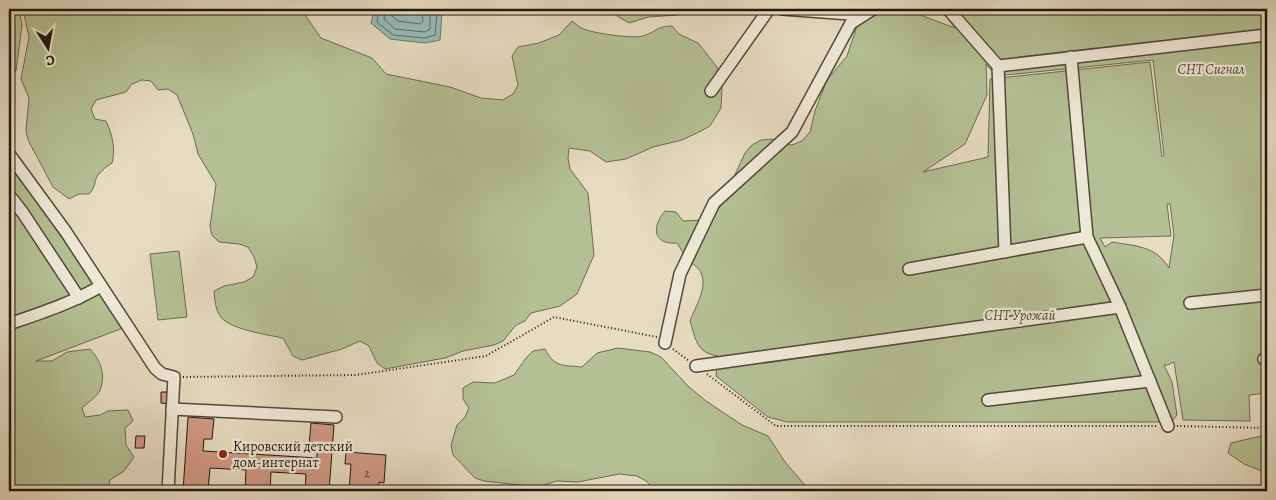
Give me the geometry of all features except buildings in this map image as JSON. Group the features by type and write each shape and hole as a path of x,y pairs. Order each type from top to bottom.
{"street":[{"path":"711,91 769,9"},
{"path":"782,9 868,12"},
{"path":"948,9 998,66 1004,252"},
{"path":"665,343 680,274 714,203 792,132 851,23 868,12"},
{"path":"998,66 1267,36"},
{"path":"1071,57 1087,237 1120,306 1168,426"},
{"path":"9,154 66,232 155,368 162,374 174,377 168,491"},
{"path":"9,195 79,298"},
{"path":"909,270 1087,237"},
{"path":"9,324 79,298 101,286"},
{"path":"1190,303 1267,295"},
{"path":"696,366 1120,306"},
{"path":"988,400 1150,381"},
{"path":"172,409 336,417"}],"path":[{"path":"174,377 356,375 486,356 554,317 657,337 776,426 1168,426 1267,428"}],"green space":[{"path":"9,9 19,9 22,25 16,71 9,79"},
{"path":"23,9 301,9 321,38 372,58 386,74 450,87 481,98 503,100 513,94 518,85 512,56 518,47 539,43 559,35 572,21 586,30 630,37 643,36 660,28 672,26 679,34 698,43 717,67 722,87 721,108 710,126 701,131 682,140 653,147 626,159 606,162 590,151 569,148 570,169 588,193 594,255 577,294 560,306 531,313 525,321 516,325 503,341 494,345 463,351 445,358 385,369 377,363 369,346 360,341 342,349 302,360 293,356 283,338 249,331 232,325 221,317 218,311 214,291 224,286 244,282 253,277 257,267 248,247 219,242 212,235 210,226 216,184 198,154 193,134 177,95 168,89 158,90 151,81 142,80 132,84 126,92 96,100 91,109 95,119 106,121 112,136 112,163 98,175 89,194 79,194 69,199 53,187 28,140 26,130 29,98 21,79 29,37"},
{"path":"585,9 696,9 678,15 648,17 629,23 612,13 602,15"},
{"path":"867,9 916,9 923,16 955,28 940,9 1267,9 1267,393 1249,395 1250,421 1183,420 1174,362 1164,365 1172,382 1177,415 1171,422 787,422 768,417 716,376 718,356 705,352 701,348 690,321 702,291 703,279 701,273 687,259 677,243 669,243 659,238 656,228 658,223 665,211 676,212 683,221 704,220 720,207 745,153 752,145 761,140 772,139 792,145 802,141 810,132 815,111 827,80 847,56 857,26","holes":["1153,60 1164,155 1162,157 1150,62 990,79 988,157 923,172 965,144 987,95 986,64 996,76","1167,204 1170,204 1174,235 1169,268 1158,255 1145,248 1112,242 1105,247 1100,238 1171,236"]},
{"path":"9,164 27,186 123,328 36,361 52,361 67,352 90,349 100,363 103,379 99,393 82,408 85,417 100,415 108,411 128,410 133,421 125,428 126,445 134,457 124,471 110,480 108,491 9,491 9,373 13,371 9,372"},
{"path":"179,251 187,317 158,320 150,254"},
{"path":"618,348 650,352 661,357 689,387 706,401 742,425 768,436 785,462 810,491 654,491 646,481 637,476 619,474 578,482 557,481 537,487 484,481 475,478 453,455 451,445 457,425 465,417 469,408 463,399 463,388 473,382 495,383 514,375 533,351 545,349 556,363 582,367 597,353"},
{"path":"1261,436 1267,437 1267,489 1262,482 1262,471 1244,464 1228,453 1231,443"}],"water":[{"path":"374,9 433,9 442,12 440,40 425,43 390,39 371,23"}],"place":[{"name":"Кировский детский дом-интернат","path":"223,454"}],"park label":[{"name":"СНТ Сигнал","path":"1211,69"},
{"name":"СНТ Урожай","path":"1020,315"}]}
